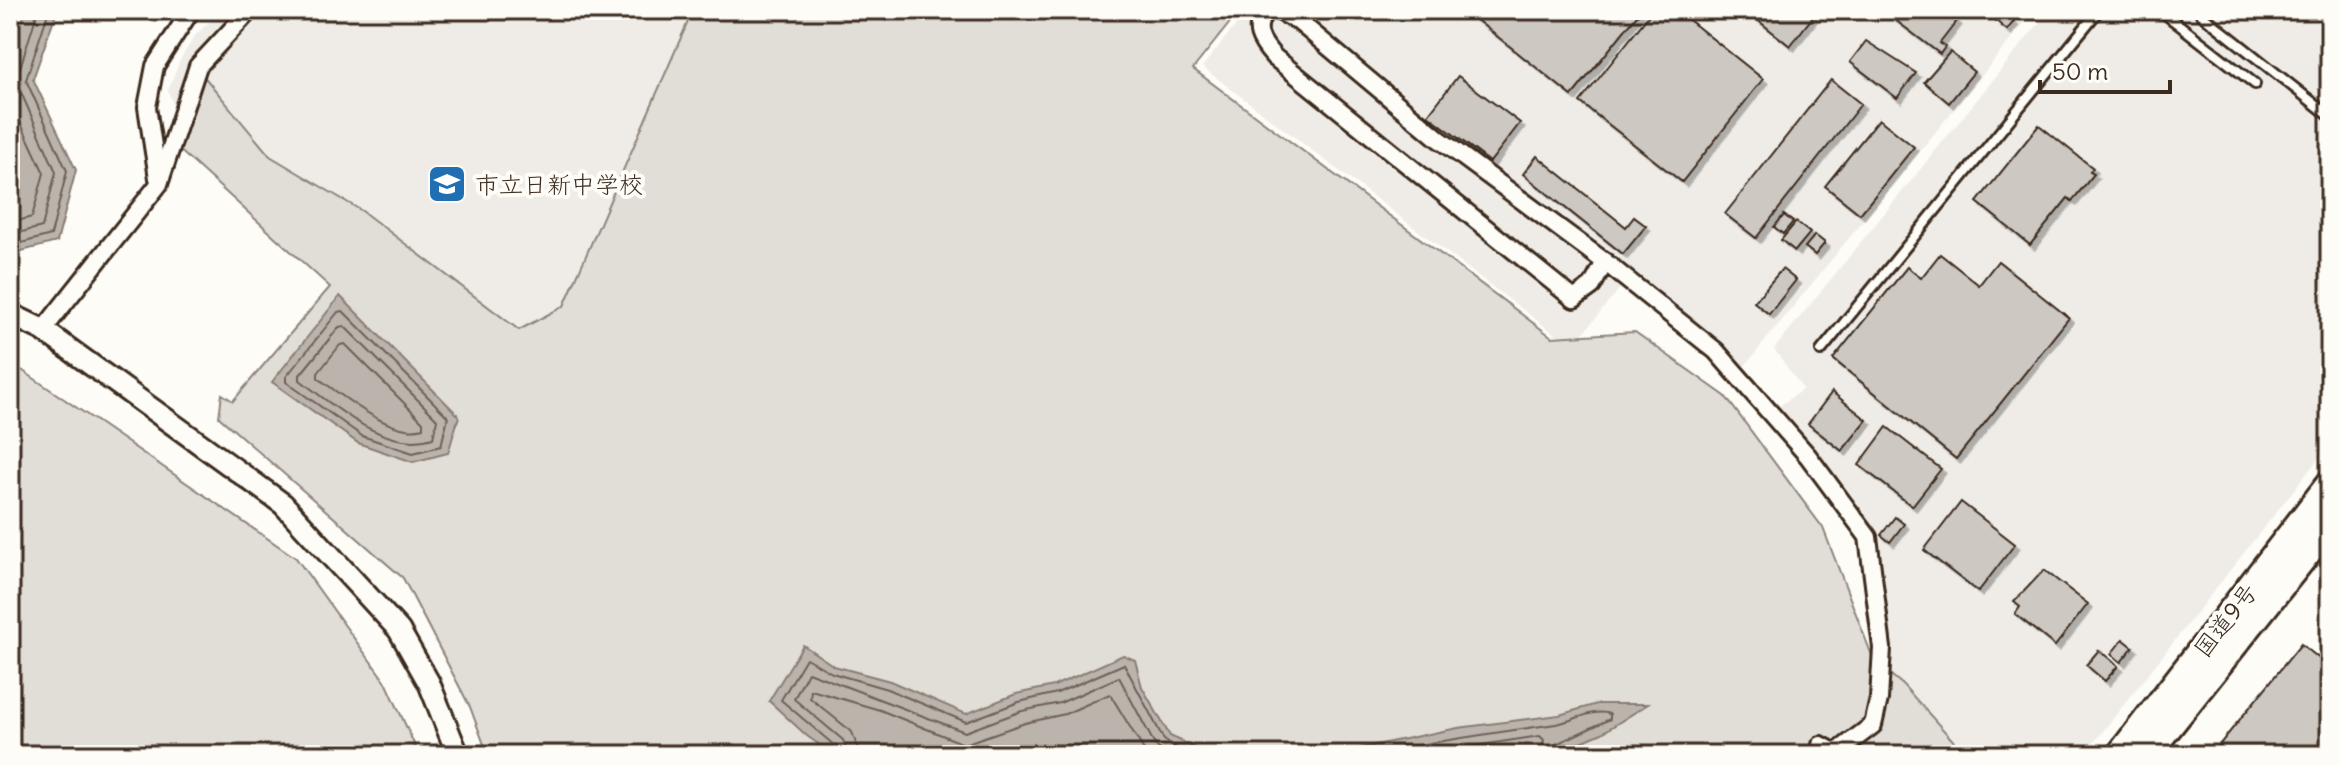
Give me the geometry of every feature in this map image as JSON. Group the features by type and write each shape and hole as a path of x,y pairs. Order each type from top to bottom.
{"highway":[{"name":"国道9号","path":"2120,755 2330,484"},
{"name":"国道9号","path":"2146,755 2330,524"}],"street":[{"path":"159,184 147,107 155,66 191,10"},
{"path":"43,330 159,184 198,66 250,10"},
{"path":"1266,10 1258,20 1259,41 1274,57 1574,299 1592,286 1605,262"},
{"path":"1277,10 1298,21 1439,139 1605,262 1716,351 1808,456 1868,537 1882,648 1879,699 1873,725 1852,744 1836,753 1821,745"},
{"path":"10,314 43,330 283,504 399,630 429,683 458,755"}],"lane":[{"path":"1821,351 2099,10"},
{"path":"2160,10 2255,84"},
{"path":"2201,11 2330,116"}],"shaded area":[{"name":"市立日新中学校","path":"221,10 693,10 564,306 519,330 362,211 192,156 168,91 180,60 195,36"},
{"path":"693,10 1240,10 1193,69 1552,337 1635,332 1725,396 1823,528 1874,661 1903,685 1966,755 813,755 803,748 798,755 488,755 470,707 403,578 219,417 222,394 233,401 330,287 175,146 202,74 270,156 362,211 519,330 564,306"},
{"path":"1248,10 2035,10 1739,373 1621,287 1572,347 1202,67"},
{"path":"2050,10 2330,10 2330,444 2084,755 1966,755 1903,685 1881,667 1863,540 1767,415 1803,389 1774,349"},
{"path":"10,362 296,558 387,684 419,755 10,755"}],"water":[{"path":"10,10 57,10 33,79 76,170 57,242 10,254"},
{"path":"340,296 459,416 448,453 413,462 358,443 272,382"},
{"path":"803,645 834,666 890,681 966,714 1016,694 1054,686 1123,655 1135,660 1142,687 1170,736 1210,755 834,755 807,736 769,701"},
{"path":"1597,704 1648,704 1602,733 1551,755 1327,755 1458,728 1559,715"}],"building":[{"path":"1464,10 1641,10 1572,96"},
{"path":"1653,10 1683,10 1686,13 1684,16 1763,79 1682,182 1580,102"},
{"path":"1745,10 1818,10 1790,46"},
{"path":"1888,10 1944,10 1957,21 1940,43 1945,47 1940,54 1886,13"},
{"path":"2004,12 2014,21 2007,30 1996,21"},
{"path":"1866,41 1916,73 1897,98 1850,62"},
{"path":"1950,52 1974,72 1949,103 1924,82"},
{"path":"1458,76 1520,123 1490,162 1428,115"},
{"path":"1831,80 1861,104 1756,238 1725,214"},
{"path":"1879,119 1914,147 1860,214 1825,186"},
{"path":"2039,125 2093,168 2090,172 2094,174 2072,201 2068,198 2030,245 1977,202"},
{"path":"1537,156 1626,227 1634,217 1646,226 1623,254 1523,174"},
{"path":"1784,215 1793,222 1783,234 1774,227"},
{"path":"1796,222 1810,233 1795,251 1781,240"},
{"path":"1815,235 1825,243 1815,255 1805,247"},
{"path":"1940,254 1979,285 1998,261 2069,318 1956,459 1833,359 1907,267 1921,278"},
{"path":"1782,269 1796,280 1769,314 1754,302"},
{"path":"1832,392 1867,420 1842,451 1808,424"},
{"path":"1887,427 1941,469 1912,506 1859,465"},
{"path":"1961,502 2015,544 1978,592 1924,550"},
{"path":"1895,517 1904,524 1890,542 1881,535"},
{"path":"2044,570 2088,604 2055,646 2015,614 2020,607 2014,602"},
{"path":"2123,639 2133,647 2121,662 2111,654"},
{"path":"2301,644 2330,667 2330,755 2211,755"},
{"path":"2099,650 2118,666 2105,681 2086,665"}],"place":[{"name":"市立日新中学校","path":"447,184"}]}
